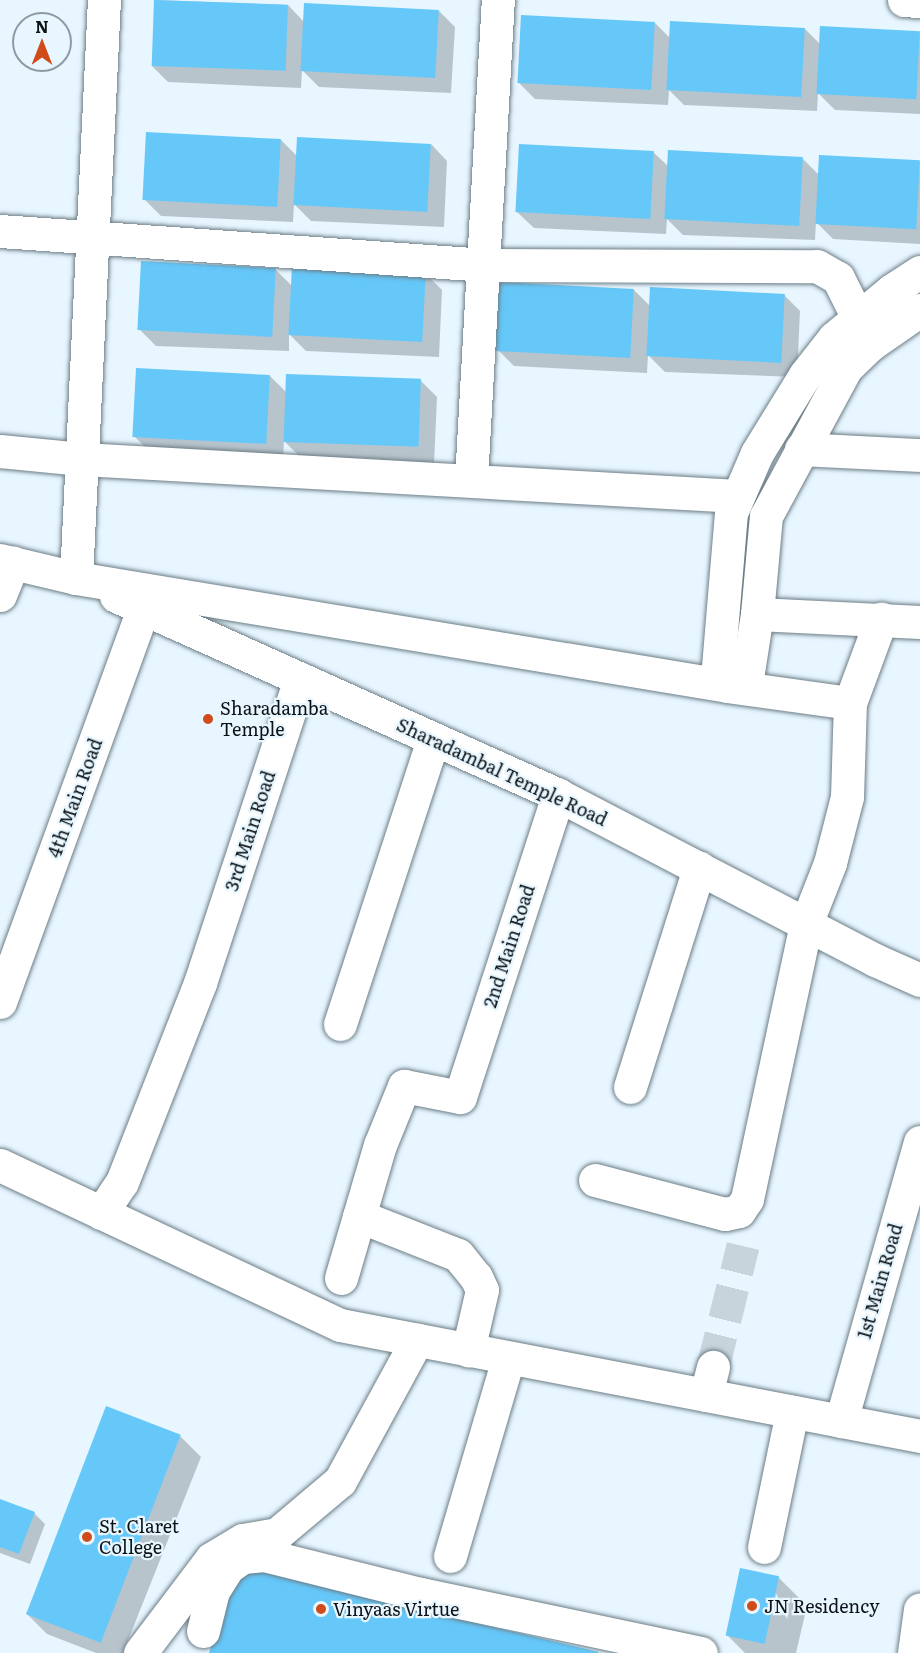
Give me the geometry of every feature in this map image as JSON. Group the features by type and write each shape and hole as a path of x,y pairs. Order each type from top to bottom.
{"street":[{"path":"76,578 104,0"},
{"path":"471,480 498,0"},
{"path":"904,0 920,1"},
{"path":"0,231 91,240 483,265 817,266 838,278 858,318"},
{"path":"728,686 718,667 731,513 757,453 805,375 834,338 892,290 920,272"},
{"path":"728,686 748,672 757,615 766,516 846,368 870,344 920,310"},
{"path":"801,449 920,455"},
{"path":"0,451 82,459 738,496"},
{"path":"0,595 6,561 76,578 728,686 850,703"},
{"name":"Sharadambal Temple Road","path":"76,578 558,795 806,924 920,980"},
{"name":"4th Main Road","path":"2,991 143,609"},
{"path":"757,615 920,622"},
{"path":"595,1180 724,1214 740,1211 747,1199 806,924 830,863 846,797 850,703 881,619"},
{"name":"3rd Main Road","path":"101,1213 122,1182 200,983 300,679"},
{"path":"340,1024 433,739"},
{"name":"2nd Main Road","path":"359,1216 380,1145 404,1086 460,1097 558,795"},
{"path":"630,1086 699,868"},
{"name":"1st Main Road","path":"841,1421 920,1142"},
{"path":"0,1165 340,1325 508,1359 710,1381 792,1412 920,1436"},
{"path":"341,1278 359,1216 458,1255 482,1290 468,1350"},
{"path":"140,1653 211,1559 243,1540 277,1534 340,1481 417,1340"},
{"path":"450,1556 508,1359"},
{"path":"764,1547 792,1412"},
{"path":"203,1632 213,1591 228,1567 243,1557 264,1555 421,1594 700,1653"},
{"path":"914,1653 920,1609"}],"building":[{"path":"154,0 288,5 286,71 152,66"},
{"path":"304,3 439,10 435,78 300,71"},
{"path":"521,15 655,22 651,90 517,83"},
{"path":"670,21 805,28 801,97 666,90"},
{"path":"820,26 920,31 916,99 816,94"},
{"path":"146,132 281,139 277,207 142,200"},
{"path":"297,137 431,144 427,212 293,205"},
{"path":"519,144 654,151 650,219 515,212"},
{"path":"668,150 803,157 799,226 664,219"},
{"path":"819,155 920,160 916,229 815,224"},
{"path":"141,261 276,268 272,337 137,330"},
{"path":"292,266 426,273 422,342 288,335"},
{"path":"499,282 634,289 630,358 495,351"},
{"path":"650,287 785,294 781,363 646,356"},
{"path":"136,368 270,375 266,444 132,437"},
{"path":"286,374 421,379 419,447 284,442"},
{"path":"106,1406 181,1435 101,1643 26,1614"},
{"path":"0,1499 35,1512 19,1554 0,1547"},
{"name":"Vinyaas Virtue","path":"236,1566 599,1652 209,1653"},
{"name":"JN Residency","path":"740,1568 779,1576 765,1644 726,1635"}],"tunnel":[{"path":"713,1367 743,1246"}],"place":[{"name":"Sharadamba Temple","path":"208,719"},
{"name":"St. Claret College","path":"87,1537"},
{"name":"JN Residency","path":"752,1606"},
{"name":"Vinyaas Virtue","path":"321,1609"}]}
